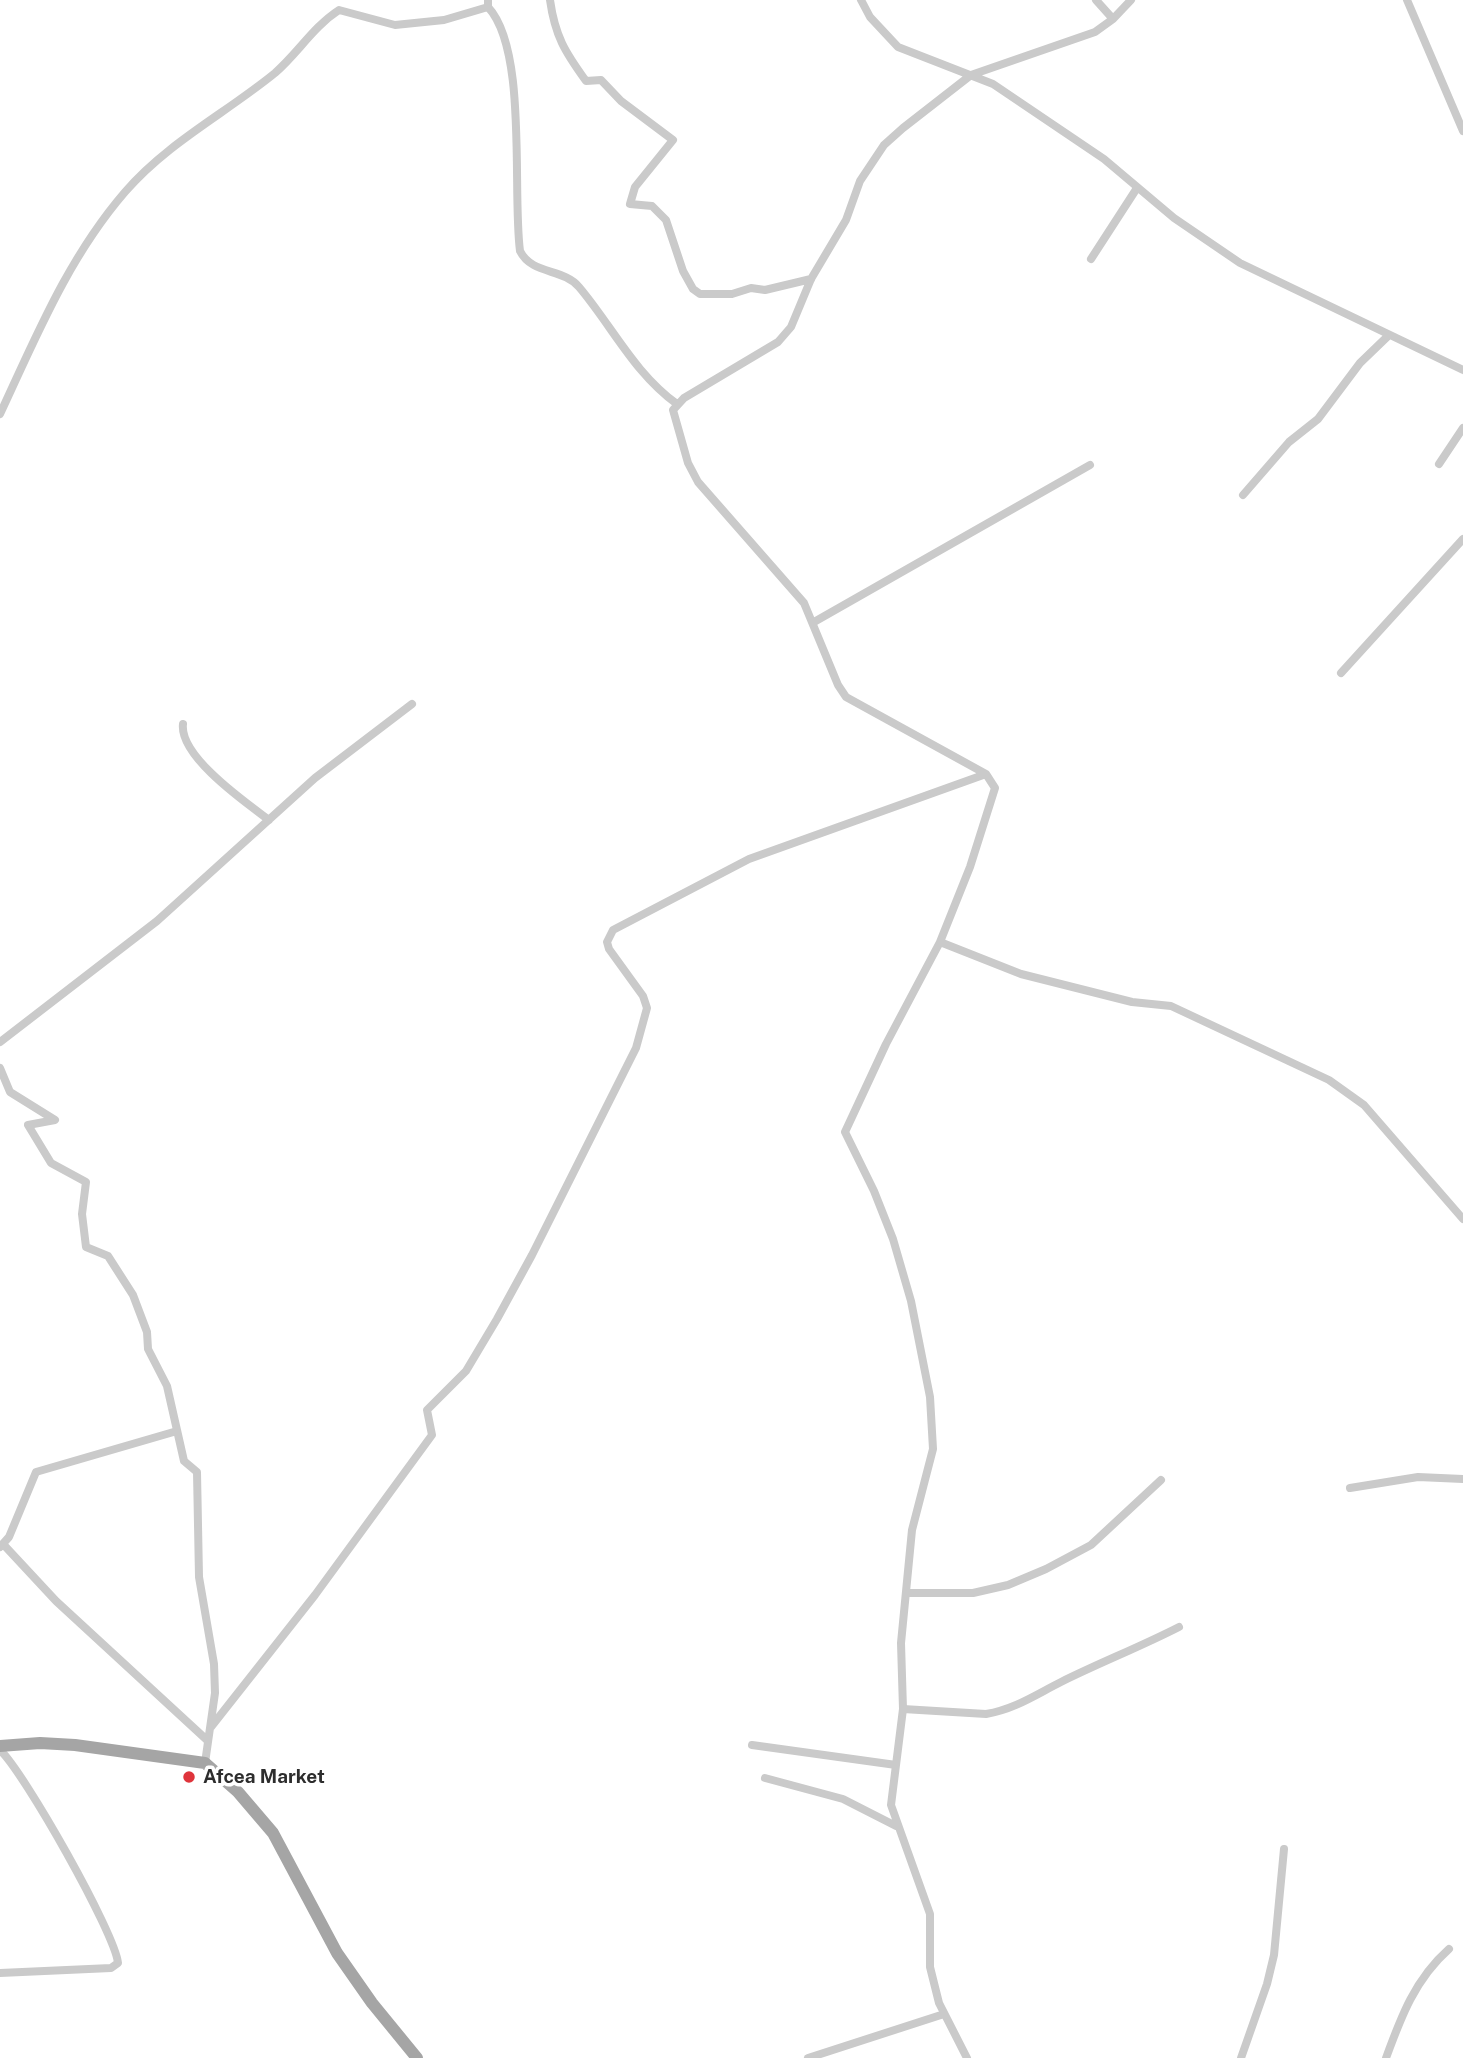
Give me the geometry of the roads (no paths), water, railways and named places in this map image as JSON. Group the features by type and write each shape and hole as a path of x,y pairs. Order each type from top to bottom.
{"main road":[{"path":"0,1748 40,1743 75,1745 205,1763 238,1792 274,1833 349,1973 417,2058"}],"street":[{"path":"550,0 554,28 564,51 586,81 601,80 621,101 673,140 635,187 630,204 652,206 666,220 683,271 693,289 700,294 732,294 751,288 771,289 811,279"},
{"path":"861,0 870,17 898,47 993,84 1069,135 1174,218 1240,263 1388,336 1463,369"},
{"path":"1096,0 1113,19"},
{"path":"967,2058 944,2014 930,1967 930,1914 896,1826 891,1805 903,1709 900,1671 912,1530 933,1449 932,1408 911,1301 893,1239 874,1191 845,1132 886,1044 940,942 995,788 986,774 846,697 838,685 804,603 698,482 673,410 677,404 778,342 791,327 811,279 846,219 860,181 884,145 971,75 1095,32 1113,19 1130,0"},
{"path":"1407,0 1463,131"},
{"path":"0,414 65,274 126,191 203,123 276,72 323,20 339,10 395,25 444,20 488,4 497,18 513,93 520,251 530,264 566,276 578,284 625,352 663,393 677,404"},
{"path":"1091,259 1137,188"},
{"path":"1243,495 1289,442 1318,419 1360,363 1388,336"},
{"path":"1439,464 1463,428"},
{"path":"814,622 1090,465"},
{"path":"1341,673 1463,539"},
{"path":"0,1042 157,921 315,778 412,704"},
{"path":"183,724 185,743 193,753 229,789 269,821"},
{"path":"211,1727 315,1595 432,1435 427,1410 466,1371 552,1217 636,1048 646,1018 643,996 609,949 607,942 613,930 749,859 986,774"},
{"path":"940,942 1032,977 1132,1002 1171,1006 1329,1080 1364,1105 1463,1219"},
{"path":"0,1068 10,1092 55,1120 28,1125 51,1163 86,1182 82,1214 86,1247 108,1256 133,1295 147,1332 148,1349 167,1386 184,1461 197,1472 199,1577 214,1664 211,1727 205,1763"},
{"path":"177,1431 36,1472 2,1545 57,1601 208,1741"},
{"path":"1350,1488 1418,1476 1463,1479"},
{"path":"906,1592 973,1593 1008,1585 1046,1569 1091,1545 1161,1480"},
{"path":"903,1709 1000,1712 1179,1627"},
{"path":"752,1745 897,1765"},
{"path":"0,1748 22,1779 72,1864 118,1963 111,1968 0,1973"},
{"path":"765,1778 843,1799 896,1826"},
{"path":"1241,2058 1272,1964 1284,1873 1284,1849"},
{"path":"1385,2058 1412,1993 1435,1961 1449,1949"},
{"path":"808,2058 944,2014"}],"place":[{"name":"Afcea Market","path":"189,1777"}]}
